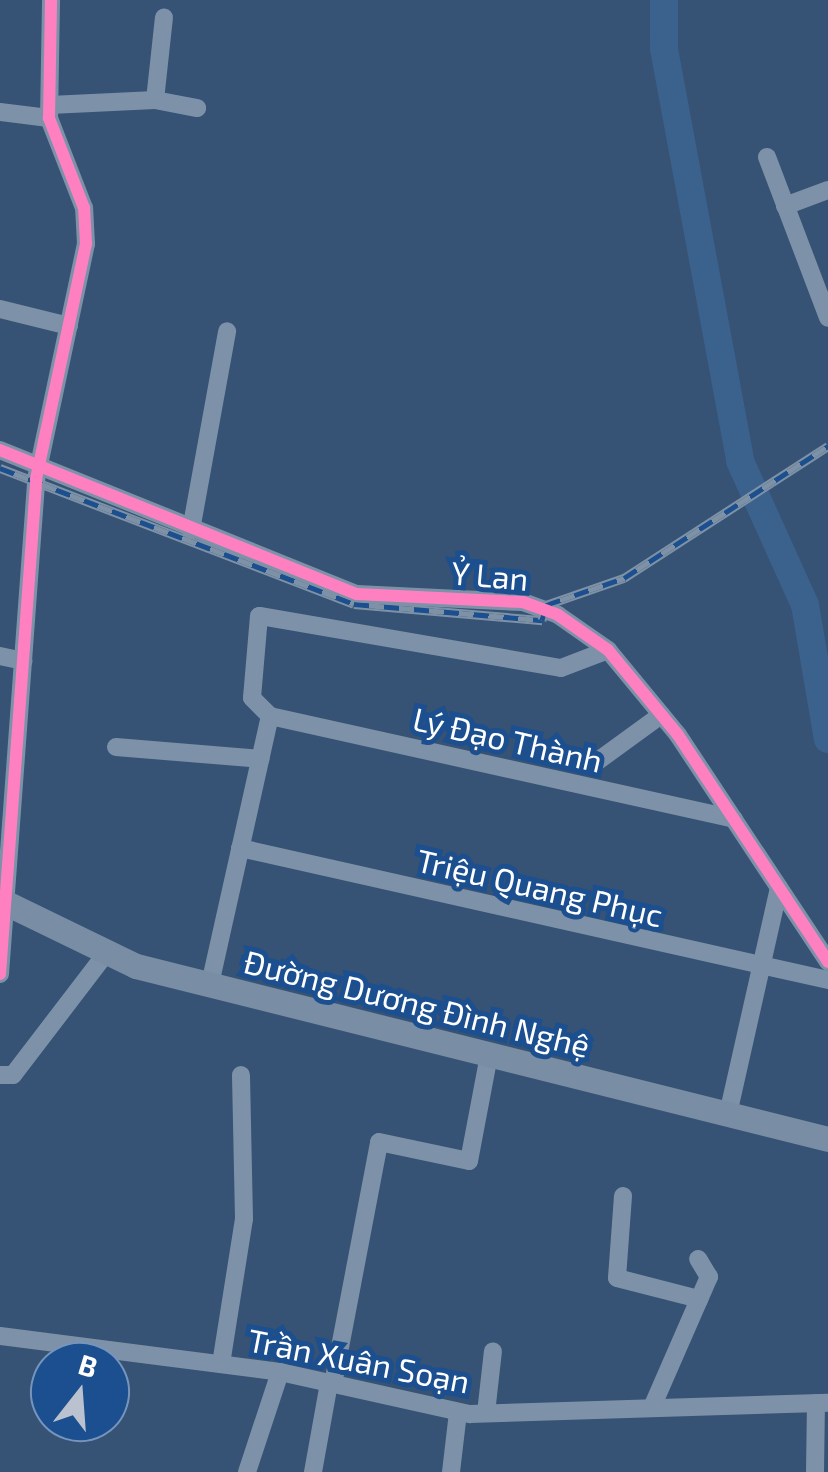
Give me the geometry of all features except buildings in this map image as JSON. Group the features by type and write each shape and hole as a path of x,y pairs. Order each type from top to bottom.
{"main road":[{"name":"Đường Dương Đình Nghệ","path":"2,900 107,952 210,984 828,1140"}],"street":[{"path":"0,974 2,900 39,464 68,326 84,208 50,111 51,0"},
{"path":"154,100 164,18"},
{"path":"0,112 154,100 197,108"},
{"path":"766,157 826,306"},
{"path":"785,206 828,190"},
{"path":"0,310 68,326"},
{"path":"191,530 227,331"},
{"name":"Ỷ Lan","path":"0,450 357,594 534,606 608,650 661,715 828,962"},
{"path":"210,984 270,716 251,687 258,616 561,668 608,650"},
{"path":"0,656 22,660"},
{"path":"595,763 661,715"},
{"name":"Lý Đạo Thành","path":"270,716 734,820"},
{"path":"116,747 260,759"},
{"name":"Triệu Quang Phục","path":"240,848 760,968 828,980"},
{"path":"728,1114 779,888"},
{"path":"6,1075 107,952"},
{"path":"313,1472 379,1142 469,1161 489,1055"},
{"path":"222,1364 244,1219 241,1074"},
{"path":"623,1196 617,1278 699,1299"},
{"path":"653,1405 710,1271 698,1258"},
{"name":"Trần Xuân Soạn","path":"0,1336 280,1372 458,1412 822,1403"},
{"path":"486,1413 493,1352"},
{"path":"247,1472 280,1372"},
{"path":"814,1472 822,1403"},
{"path":"450,1472 458,1412"}],"waterway":[{"path":"664,0 664,49 740,461 805,605 828,739"}],"railway":[{"path":"0,468 354,604 542,620 546,605 624,578 828,446"}],"cycle path":[{"path":"0,974 36,479 86,244 84,208 49,118 51,0"},
{"path":"0,450 357,594 523,602 558,615 608,650 678,735 828,962"}]}
